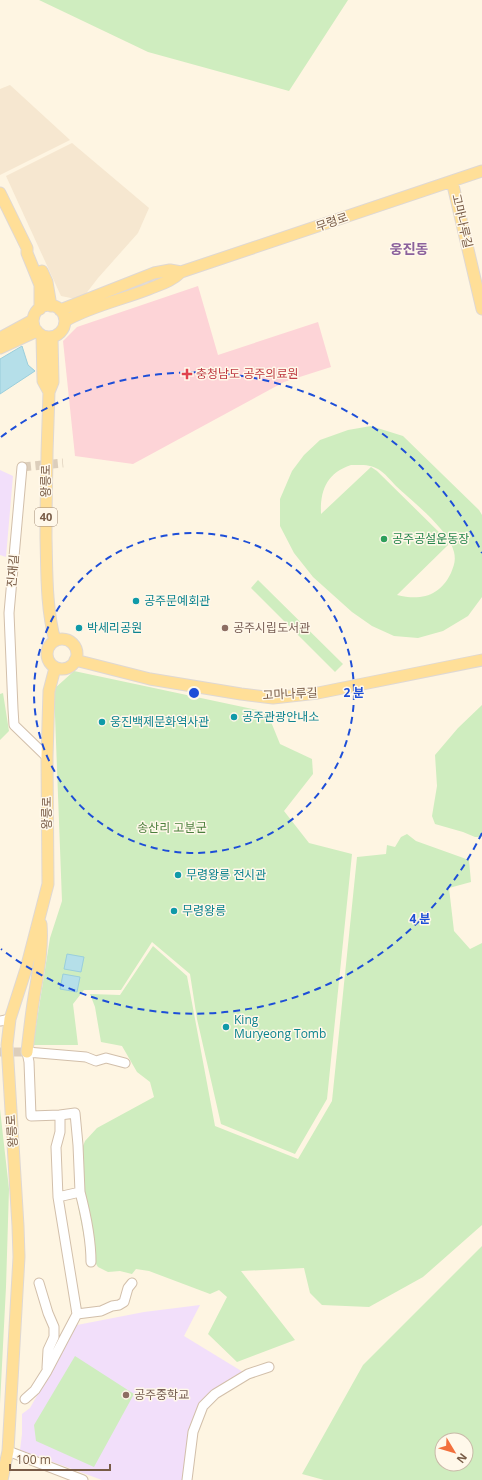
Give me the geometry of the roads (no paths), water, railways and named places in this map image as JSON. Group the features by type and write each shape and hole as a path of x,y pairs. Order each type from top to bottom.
{"main road":[{"name":"무령로","path":"56,308 154,273 170,270 181,272 482,171"},
{"name":"고마나루길","path":"452,181 482,309"},
{"path":"0,193 3,203 27,248 27,253 40,285 40,308 33,320 0,338"},
{"path":"27,248 34,251 56,308"},
{"name":"무령로","path":"66,321 80,312 134,295 174,280 181,272"},
{"path":"0,348 44,335 60,333 63,330 66,321 63,313 56,308 48,306 40,308"},
{"name":"40","path":"33,320 44,335"},
{"name":"왕릉로","path":"44,335 53,382 49,392 46,464 47,586 50,621 55,641"},
{"path":"62,639 71,643 76,651 73,664 65,669 55,668 51,665 47,656 49,646 55,641 62,639"},
{"name":"고마나루길","path":"75,660 150,679 273,698 318,693 482,660"},
{"name":"왕릉로","path":"2,1480 8,1451 19,1256 5,1020 26,969 48,884 47,758 49,691 55,668"},
{"path":"27,1052 40,966 42,938 41,913"}],"street":[{"name":"진재길","path":"22,466 9,613 12,709 14,725 47,758"},
{"path":"91,1262 91,1250 80,1192 75,1113 31,1116 29,1062 27,1052 86,1057 96,1061 106,1058 125,1063"},
{"path":"25,1399 35,1390 47,1371 77,1314 58,1197 56,1147 60,1132 60,1115"},
{"path":"58,1197 80,1192"},
{"path":"39,1283 54,1327 54,1337 48,1350 47,1371"},
{"path":"77,1314 119,1305 124,1302 128,1288 132,1283"},
{"path":"187,1480 193,1432 203,1406 215,1394 248,1374 269,1367"},
{"path":"8,1451 83,1480"}],"water":[{"path":"22,346 28,365 35,371 0,394 0,359"},
{"path":"67,954 84,957 81,972 64,969"},
{"path":"63,974 80,977 77,992 60,989"}],"tunnel":[{"path":"22,467 63,463"},
{"path":"0,1052 27,1052"}],"place":[{"name":"충청남도 공주의료원","path":"187,374"},
{"name":"공주공설운동장","path":"384,539"},
{"name":"공주문예회관","path":"136,601"},
{"name":"박세리공원","path":"79,628"},
{"name":"공주시립도서관","path":"225,628"},
{"name":"공주관광안내소","path":"234,717"},
{"name":"웅진백제문화역사관","path":"102,722"},
{"name":"무령왕릉 전시관","path":"178,875"},
{"name":"무령왕릉","path":"174,911"},
{"name":"King Muryeong Tomb","path":"226,1027"},
{"name":"공주중학교","path":"126,1395"}],"district":[{"name":"웅진동","path":"409,249"}],"park label":[{"name":"송산리 고분군","path":"172,828"}]}
